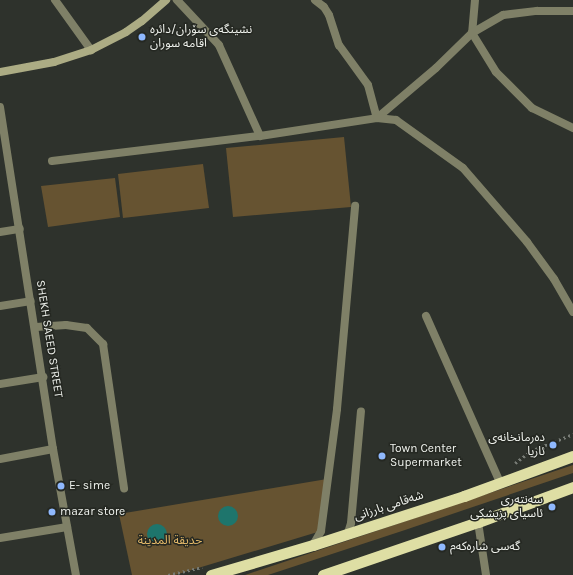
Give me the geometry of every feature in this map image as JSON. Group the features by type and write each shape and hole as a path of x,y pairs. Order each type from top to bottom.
{"highway":[{"name":"شەقامی بارزانی","path":"211,575 224,573 348,533 573,456"},
{"path":"323,575 478,522 573,487"}],"main road":[{"path":"0,72 54,62 91,50 126,32 142,21 166,0"}],"street":[{"path":"55,0 91,50"},
{"path":"177,0 219,45 260,136"},
{"path":"315,0 324,8 339,45 368,85 377,118"},
{"path":"475,0 472,33 496,72 532,108 573,128"},
{"path":"377,118 436,68 472,33 503,15 536,11 573,11"},
{"name":"SHEKH SAEED STREET","path":"0,107 3,150 20,229 54,449 76,575"},
{"path":"52,161 260,136 377,118 396,120 463,168 527,242 554,279 573,312"},
{"path":"313,544 320,531 337,409 355,206"},
{"path":"0,232 20,229"},
{"path":"0,306 31,301"},
{"path":"426,316 500,482"},
{"path":"36,327 66,325 87,328 103,344 124,488"},
{"path":"0,384 43,377"},
{"path":"348,533 351,523 361,412"},
{"path":"0,459 54,449"},
{"path":"478,522 486,575"},
{"path":"0,538 67,526"}],"green space":[{"path":"344,137 351,207 233,217 226,148"},
{"path":"203,164 209,208 123,218 118,174"},
{"path":"115,178 120,217 48,227 41,186"},
{"path":"573,465 573,473 405,530 268,575 245,575"},
{"name":"حديقة المدينة","path":"327,479 321,531 175,575 132,575 119,514"}],"water":[{"path":"228,506 235,509 238,516 235,523 228,526 221,523 218,516 221,509"},
{"path":"153,524 161,524 167,530 167,538 161,544 153,544 147,538 147,530"}],"place":[{"name":"نشینگەی سۆران/دائرە اقامە سوران","path":"142,37"},
{"name":"دەرمانخانەی ئاریا","path":"553,445"},
{"name":"Town Center Supermarket","path":"382,456"},
{"name":"E- sime","path":"61,486"},
{"name":"سەنتەری ئاسیای پزیشکی","path":"552,507"},
{"name":"mazar store","path":"52,512"},
{"name":"گەسی شارەکەم","path":"442,547"}]}
